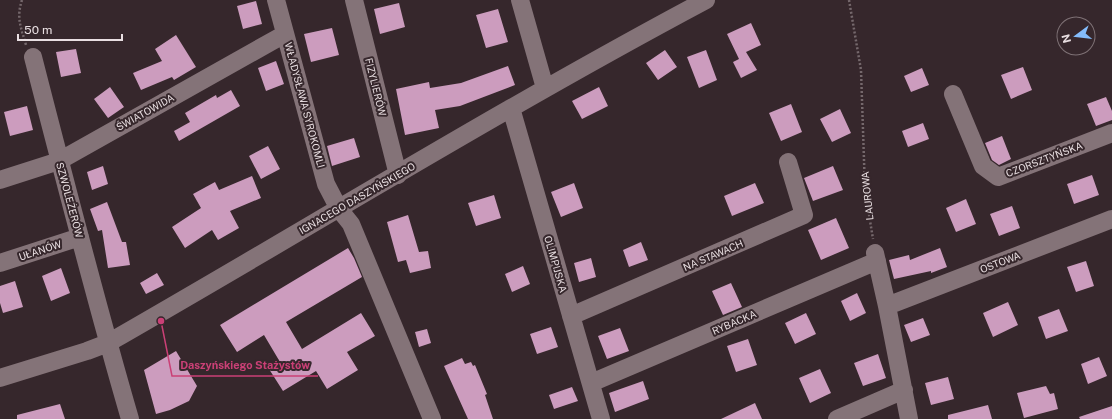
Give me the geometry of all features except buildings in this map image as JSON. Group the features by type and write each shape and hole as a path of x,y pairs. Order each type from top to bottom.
{"street":[{"name":"WŁADYSŁAWA SYROKOMLI","path":"276,0 326,184 351,224 432,419"},
{"name":"FIZYLIERÓW","path":"354,0 398,175"},
{"path":"520,0 545,88"},
{"name":"IGNACEGO DASZYŃSKIEGO","path":"0,378 108,343 545,88 706,0"},
{"name":"ŚWIATOWIDA","path":"0,180 59,161 285,34"},
{"name":"SZWOLEŻERÓW","path":"33,57 59,161 130,419"},
{"name":"CZORSZTYŃSKA","path":"953,94 983,166 998,177 1112,133"},
{"name":"OLIMPIJSKA","path":"511,108 601,419"},
{"name":"NA STAWACH","path":"571,316 804,215 788,162"},
{"name":"OSTOWA","path":"887,306 1112,219"},
{"name":"UŁANÓW","path":"0,263 80,237"},
{"path":"876,257 909,419"},
{"name":"RYBACKA","path":"591,383 876,257"},
{"path":"837,419 904,390"}],"path":[{"path":"22,0 18,10 19,19 27,49 33,57"},
{"name":"LAUROWA","path":"849,0 861,70 865,190 876,257"}],"place":[{"name":"Daszyńskiego Stażystów","path":"161,321"}]}
